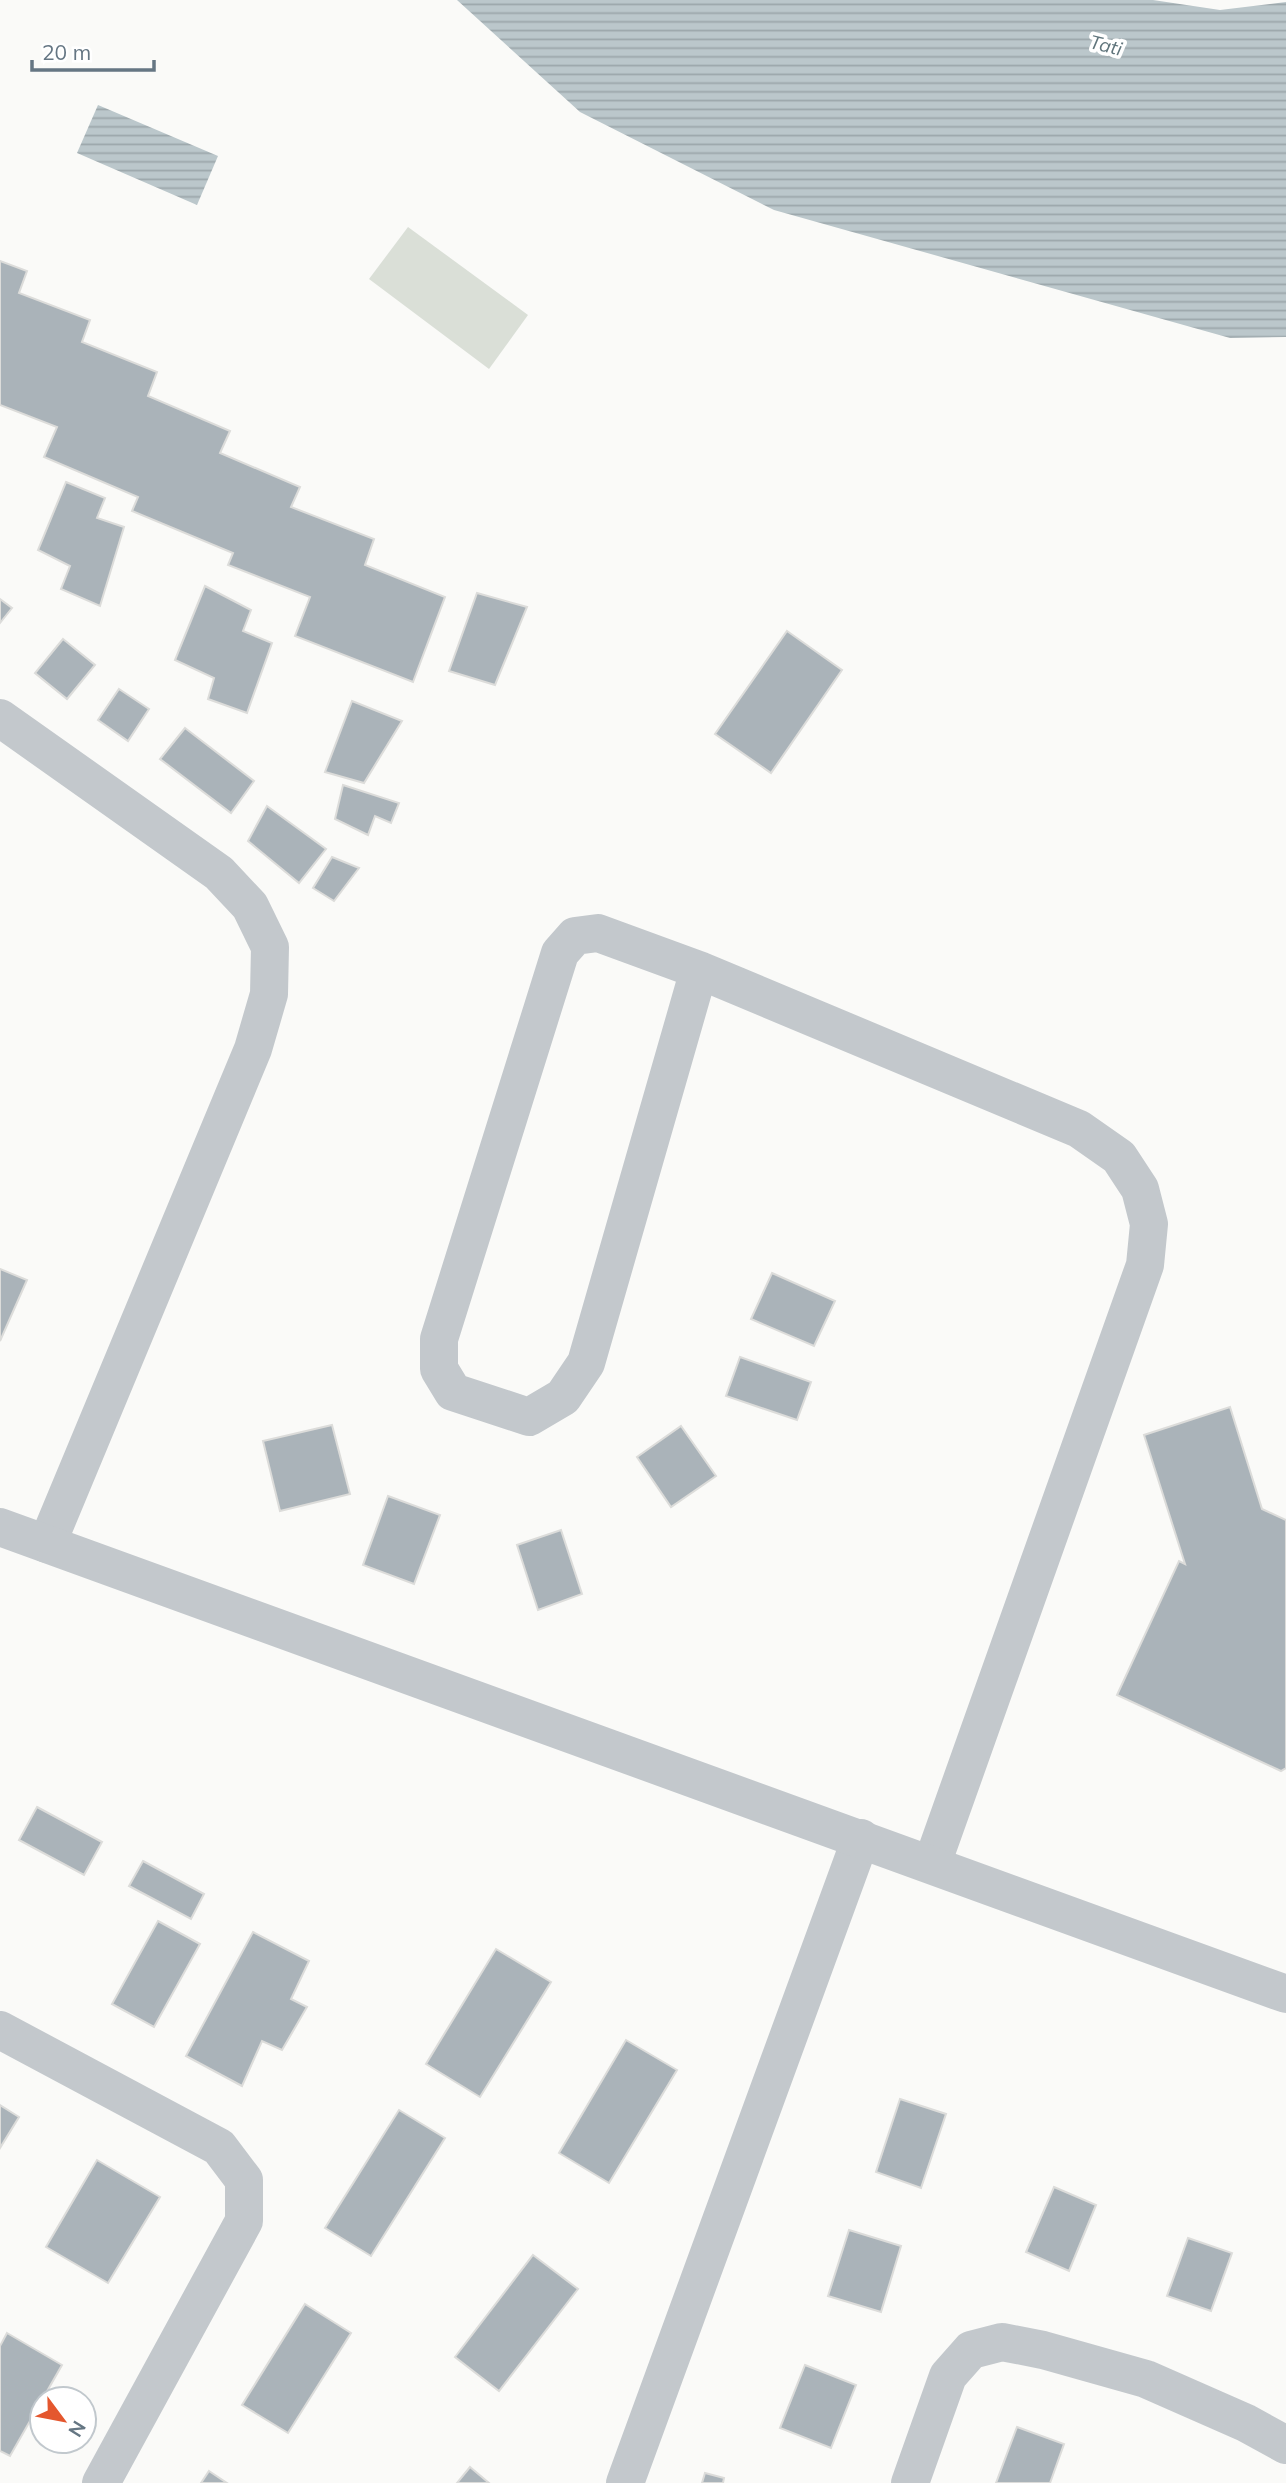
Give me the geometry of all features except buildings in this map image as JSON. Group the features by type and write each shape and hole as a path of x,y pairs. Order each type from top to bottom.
{"street":[{"path":"0,718 219,873 250,906 270,947 269,994 253,1049 47,1544"},
{"path":"699,970 586,1363 563,1397 529,1417 453,1392 439,1369 439,1339 560,953 575,936 598,933 699,970 1079,1129 1119,1157 1140,1189 1149,1224 1145,1265 932,1864"},
{"path":"0,1527 1286,1994"},
{"path":"625,2483 861,1838"},
{"path":"0,2030 219,2147 243,2180 244,2221 101,2483"},
{"path":"910,2483 948,2376 971,2350 1002,2342 1043,2350 1146,2379 1246,2423 1286,2445"}],"shaded area":[{"path":"408,227 528,315 489,369 369,279"}],"water":[{"name":"Tati","path":"457,0 1153,0 1220,10 1286,2 1286,337 1230,338 774,210 580,112"},
{"path":"98,105 218,156 197,205 77,153"}]}
